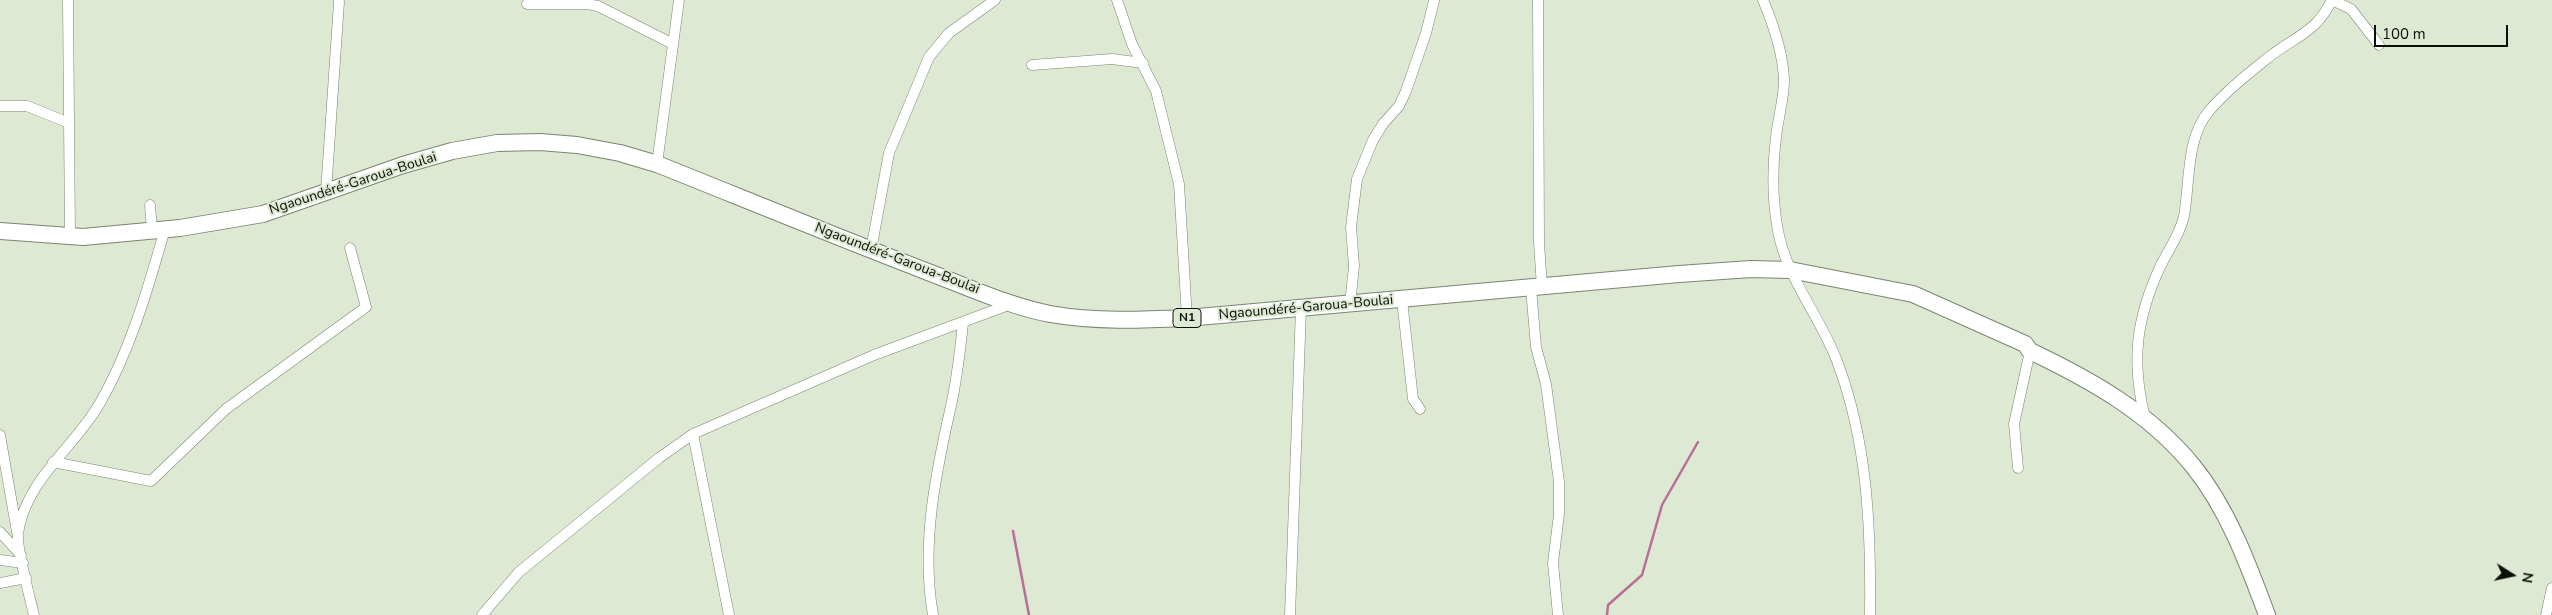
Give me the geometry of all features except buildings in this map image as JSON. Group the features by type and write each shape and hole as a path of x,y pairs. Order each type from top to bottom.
{"highway":[{"name":"Ngaoundéré-Garoua-Boulai","path":"0,231 70,237 159,229 263,214 403,165 452,152 497,143 540,142 577,145 620,153 657,164 872,250 1014,303 1048,314 1080,318 1116,321 1187,318 1716,271 1790,270 1913,294 2025,344 2030,351 2086,378 2145,418 2193,466 2217,503 2238,543 2267,615"}],"street":[{"path":"68,0 70,237"},
{"path":"657,164 666,111 680,0"},
{"path":"872,250 889,153 929,57 949,33 995,0"},
{"path":"1117,0 1124,24 1156,90 1179,184 1187,318"},
{"path":"1538,0 1539,242 1535,339 1546,384 1559,482 1559,514 1553,562 1558,615"},
{"path":"1763,0 1779,43 1784,82 1772,184 1782,250 1790,270 1837,360 1857,428 1868,506 1870,615"},
{"path":"2145,418 2137,385 2139,323 2146,297 2181,226 2198,128 2209,111 2270,56 2300,38 2325,15 2332,0 2351,9 2379,45"},
{"path":"326,192 340,1"},
{"path":"1350,304 1354,266 1351,227 1357,179 1373,140 1383,124 1399,106 1406,91 1426,34 1434,1"},
{"path":"527,4 588,4 606,8 673,44"},
{"path":"1032,66 1112,59 1143,63"},
{"path":"0,106 27,106 69,123"},
{"path":"18,535 27,506 53,462 99,405 109,387 142,308 159,229 150,204"},
{"path":"53,462 151,481 226,409 366,307 350,248"},
{"path":"1402,300 1413,399 1420,409"},
{"path":"486,614 519,572 659,458 693,434 874,355 1014,303"},
{"path":"1290,615 1301,308"},
{"path":"933,615 929,569 929,536 935,482 954,388 963,322"},
{"path":"2018,468 2014,424 2030,351"},
{"path":"693,434 729,615"},
{"path":"0,435 34,615"},
{"path":"0,532 22,559"},
{"path":"0,560 22,559"},
{"path":"0,583 26,578"},
{"path":"2546,615 2552,588"}],"waterway":[{"path":"1607,615 1608,605 1642,575 1662,505 1698,442"},
{"path":"1013,531 1029,615"}]}
